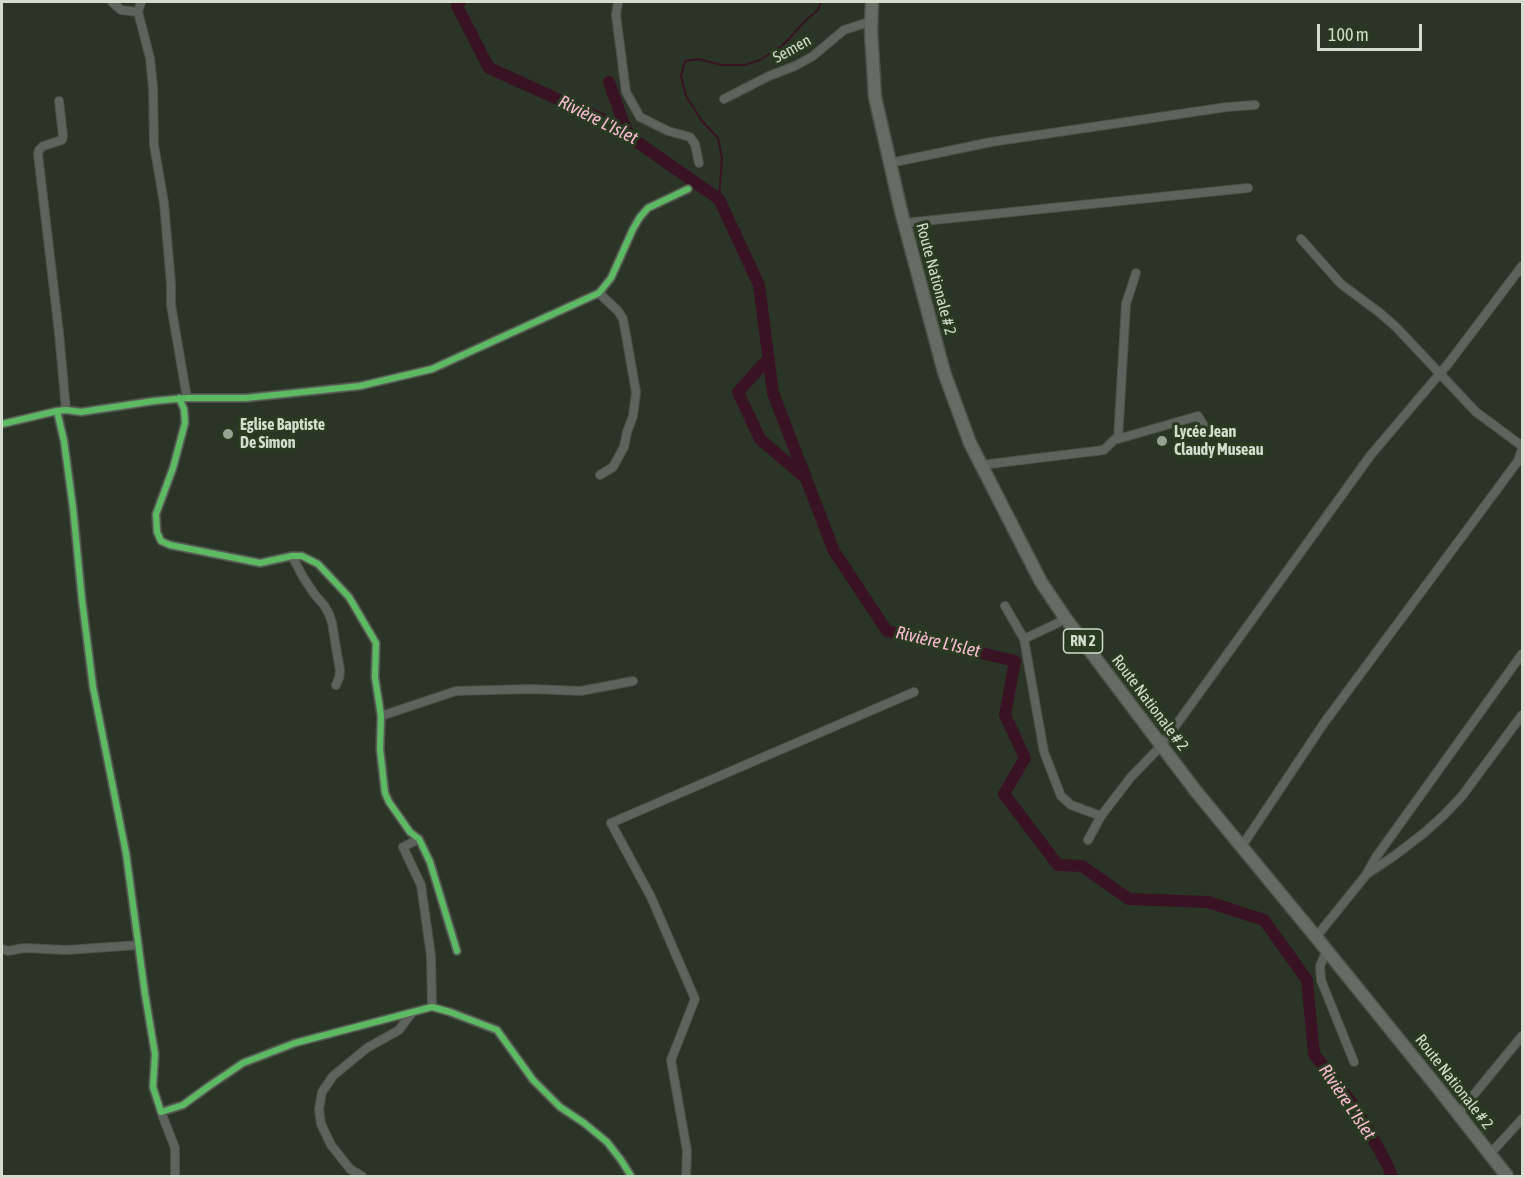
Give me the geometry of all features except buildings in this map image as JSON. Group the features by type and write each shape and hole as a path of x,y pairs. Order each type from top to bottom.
{"main road":[{"name":"Route Nationale # 2","path":"872,2 875,98 904,223 944,372 970,443 1041,582 1066,619 1195,790 1507,1176"}],"street":[{"path":"112,2 121,10 138,12"},
{"path":"141,2 138,12 150,58 154,146 164,204 171,304 185,423 173,468 156,514 157,532 161,541 170,545 260,563 302,556 318,564 349,597 376,643 375,677 381,716 380,749 385,793 410,832 419,839 430,862 457,951"},
{"path":"618,2 616,15 626,92 640,117 668,131 690,136 695,144 699,163"},
{"name":"Semen","path":"724,99 813,56 844,30 872,21"},
{"path":"59,101 62,140 43,146 38,154 66,410"},
{"path":"890,163 991,142 1227,107 1255,105"},
{"path":"904,223 1248,188"},
{"path":"2,424 66,410 81,412 183,398 246,398 360,386 432,369 599,293 611,278 640,217 648,208 688,189"},
{"path":"1242,846 1324,723 1520,463 1522,448 1476,412 1388,320 1341,284 1301,239"},
{"path":"1088,840 1101,816 1131,777 1161,746 1370,456 1448,364 1522,266"},
{"path":"1118,440 1126,304 1136,273"},
{"path":"599,293 618,311 622,320 636,392 633,416 624,447 613,467 600,475"},
{"path":"57,411 64,441 73,508 93,687 126,853 155,1054 153,1087 175,1148 175,1176"},
{"path":"981,465 1104,450 1115,439 1198,416 1206,429"},
{"path":"292,556 303,577 324,605 332,623 340,670 336,686"},
{"path":"1005,606 1024,639 1044,752 1061,796 1071,805 1101,816"},
{"path":"1024,639 1066,619"},
{"path":"1316,937 1365,875 1522,654"},
{"path":"381,716 456,691 531,689 581,691 633,681"},
{"path":"686,1176 687,1151 671,1060 695,999 651,897 610,823 914,692"},
{"path":"1365,875 1402,850 1444,815 1462,796 1522,715"},
{"path":"419,839 403,847 421,885 430,956 432,1007"},
{"path":"2,949 8,951 24,948 67,950 138,945"},
{"path":"1326,950 1320,966 1321,980 1354,1062"},
{"path":"161,1112 183,1105 243,1063 295,1043 432,1007 469,1018 497,1030 533,1080 560,1107 607,1142 631,1176"},
{"path":"362,1176 350,1169 332,1146 321,1124 319,1109 322,1092 333,1076 368,1048 399,1029 411,1014"},
{"path":"1458,1114 1522,1036"},
{"path":"1490,1154 1522,1119"},
{"path":"342,1176 350,1169"}],"waterway":[{"name":"Rivière L'Islet","path":"460,2 457,6 489,68 626,130 633,139 719,199 759,285 773,393 834,551 887,631 1015,661 1005,715 1025,758 1004,794 1058,865 1082,866 1129,899 1208,902 1264,920 1307,980 1314,1054 1355,1107 1392,1176"},
{"path":"719,199 722,158 718,138 702,121 686,96 681,76 685,61 699,59 721,65 745,65 760,60 783,45 818,10 821,2"},
{"path":"609,82 626,130"},
{"path":"769,358 738,392 760,439 803,476"}],"cycle path":[{"path":"2,424 66,410 81,412 154,401 187,398 246,398 360,386 432,369 599,293 611,278 640,217 648,208 688,189"},
{"path":"179,398 184,409 185,423 173,468 156,514 157,532 161,541 170,545 260,563 302,556 318,564 349,597 376,643 375,677 381,716 380,749 385,793 410,832 419,839 430,862 457,951"},
{"path":"57,411 64,441 73,508 93,687 126,853 155,1054 153,1087 161,1112 183,1105 243,1063 295,1043 432,1007 497,1030 533,1080 560,1107 607,1142 631,1176"}],"place":[{"name":"Eglise Baptiste De Simon","path":"228,434"},
{"name":"Lycée Jean Claudy Museau","path":"1162,441"}]}
